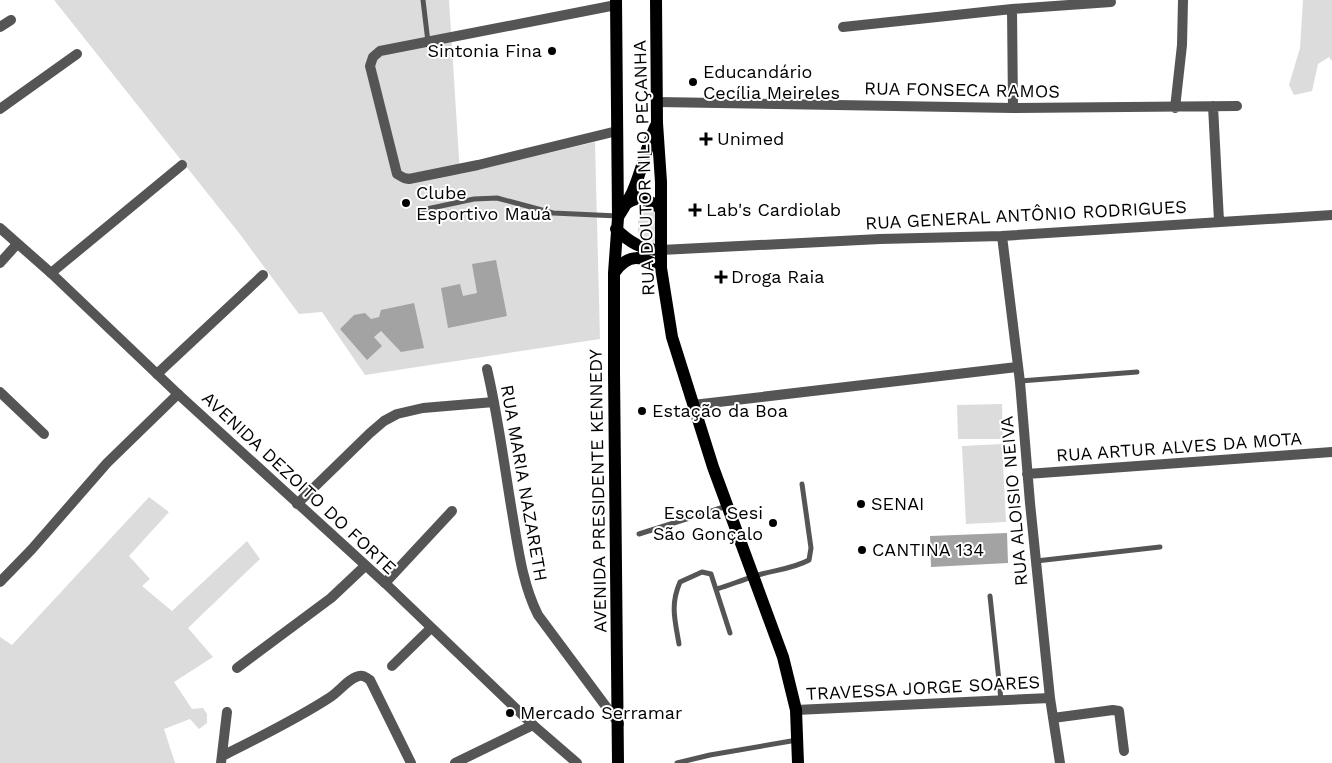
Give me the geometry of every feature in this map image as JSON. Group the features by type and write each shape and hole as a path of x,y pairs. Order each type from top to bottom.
{"main road":[{"name":"RUA DOUTOR NILO PEÇANHA","path":"656,0 661,268 672,337 728,506 783,657 796,710 798,763"},
{"name":"AVENIDA PRESIDENTE KENNEDY","path":"616,3 617,221 614,272 618,763"},
{"name":"AVENIDA PRESIDENTE KENNEDY","path":"617,221 636,184 650,138 657,123"},
{"path":"626,204 632,200 644,198 661,209"},
{"path":"617,221 636,245 647,249 661,250"},
{"path":"614,272 620,264 633,257 643,259 661,268"}],"street":[{"path":"1175,108 1182,45 1183,0"},
{"path":"843,27 1012,9 1110,2"},
{"path":"616,3 467,35 380,51 373,57 370,66 397,174 404,178 409,179 478,164 617,131"},
{"path":"1012,9 1013,108"},
{"path":"0,27 11,20"},
{"path":"0,109 77,54"},
{"name":"RUA FONSECA RAMOS","path":"657,102 1013,108 1237,106"},
{"path":"1213,106 1219,221"},
{"path":"51,273 182,166"},
{"name":"RUA GENERAL ANTÔNIO RODRIGUES","path":"661,250 880,239 1002,236 1219,221 1332,216"},
{"name":"AVENIDA DEZOITO DO FORTE","path":"0,228 51,273 297,504 385,583 532,726 577,763"},
{"name":"RUA ALOISIO NEIVA","path":"1002,236 1020,382 1027,474 1050,698 1060,763"},
{"path":"0,263 17,244"},
{"path":"157,374 263,275"},
{"path":"693,404 1018,367"},
{"name":"RUA MARIA NAZARETH","path":"487,369 521,564 529,596 538,615 619,724"},
{"path":"0,392 44,434"},
{"path":"0,582 45,535 107,463 178,394"},
{"path":"297,504 370,433 384,421 397,414 423,408 494,402"},
{"name":"RUA ARTUR ALVES DA MOTA","path":"1027,474 1332,452"},
{"path":"385,583 452,511"},
{"path":"237,668 331,598 365,566"},
{"path":"392,666 431,628"},
{"path":"222,759 332,697 359,675 365,676 370,680 412,763"},
{"name":"TRAVESSA JORGE SOARES","path":"796,710 1050,698"},
{"path":"1053,718 1113,710 1119,711 1124,751"},
{"path":"222,759 228,712"},
{"path":"456,763 532,726"}],"lane":[{"path":"423,0 428,42"},
{"path":"422,210 474,199 497,198 552,213 617,221"},
{"path":"1020,382 1137,372"},
{"path":"717,589 753,576 800,565 809,560 811,548 802,484"},
{"path":"639,534 728,506"},
{"path":"1036,561 1160,547"},
{"path":"679,644 673,608 674,595 680,582 702,572 711,574 730,633"},
{"path":"990,596 1001,700"},
{"path":"677,763 710,755 798,740"}],"shaded area":[{"name":"Clube Esportivo Mauá","path":"54,0 449,0 460,174 595,142 600,339 365,375 322,312 299,314 239,233"},
{"path":"1303,0 1332,0 1332,61 1329,57 1318,64 1312,91 1294,95 1289,85 1300,48"},
{"path":"638,203 650,207 658,221 657,238 652,246 642,244 638,236"},
{"path":"496,260 507,316 448,328 441,288 460,284 463,296 477,293 472,264"},
{"path":"414,303 424,348 401,352 381,331 374,337 382,346 367,360 340,329 354,315 365,313 371,319 379,317 381,310"},
{"path":"1002,404 1003,439 958,439 957,405"},
{"path":"1002,444 1006,522 966,524 962,446"},
{"path":"149,497 169,512 129,556 150,579 142,586 172,611 247,541 260,559 188,628 213,657 174,682 192,709 203,708 207,714 207,723 199,729 190,719 164,729 175,763 0,763 0,637 12,645"},
{"path":"1007,533 1008,563 931,567 930,536"}],"place":[{"name":"Sintonia Fina","path":"552,51"},
{"name":"Educandário Cecília Meireles","path":"693,82"},
{"name":"Unimed","path":"706,139"},
{"name":"Clube Esportivo Mauá","path":"406,203"},
{"name":"Lab's Cardiolab","path":"695,210"},
{"name":"Droga Raia","path":"721,277"},
{"name":"Estação da Boa","path":"642,411"},
{"name":"SENAI","path":"861,504"},
{"name":"Escola Sesi São Gonçalo","path":"773,523"},
{"name":"CANTINA 134","path":"862,550"},
{"name":"Mercado Serramar","path":"510,713"}]}
